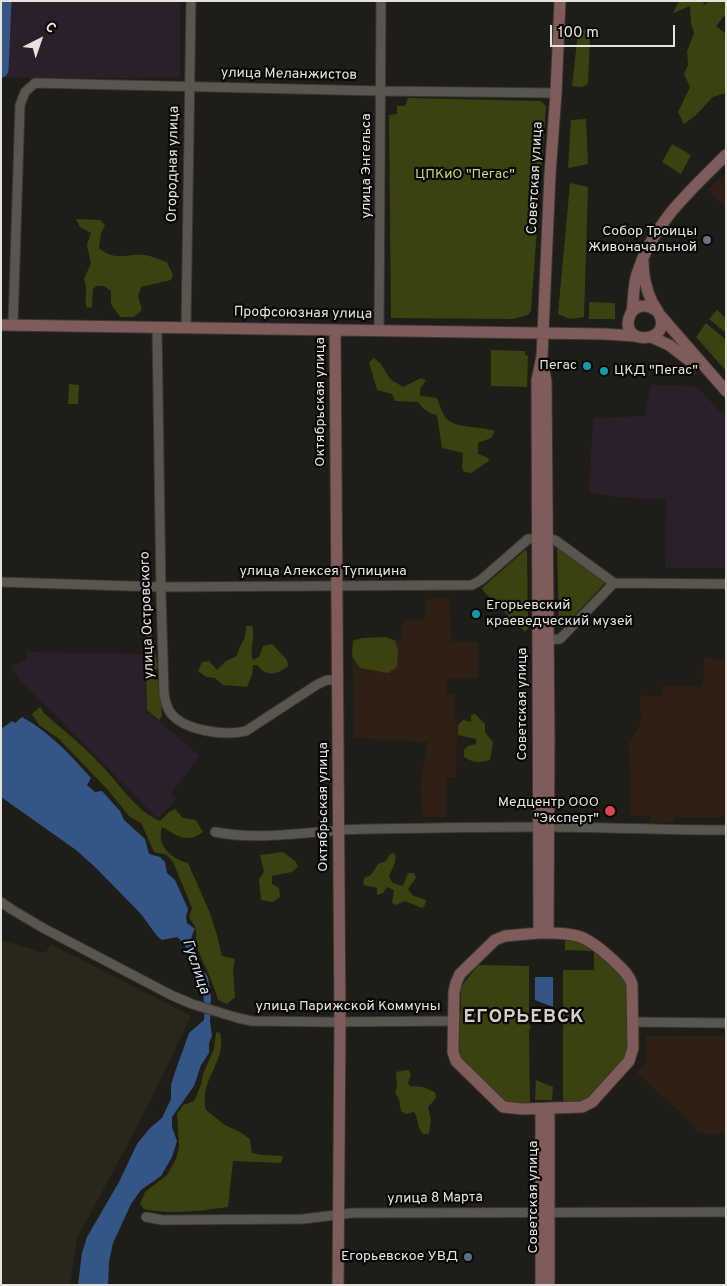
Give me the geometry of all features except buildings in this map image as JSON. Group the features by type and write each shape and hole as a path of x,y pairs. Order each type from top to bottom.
{"main road":[{"name":"Советская улица","path":"544,933 542,538 546,381 542,356 560,1"},
{"path":"726,156 687,194 662,222 644,252 635,280 629,328 636,336 641,338 651,337 669,345 688,359 726,399"},
{"path":"644,252 644,280 647,291 659,313 726,391"},
{"path":"604,334 620,327 631,314 642,306 647,306 659,313"},
{"path":"651,337 659,331 661,326 659,313"},
{"name":"Профсоюзная улица","path":"7,325 379,330 636,336"},
{"name":"Октябрьская улица","path":"335,330 340,1022 338,1285"},
{"name":"Советская улица","path":"542,538 547,640 544,827"},
{"path":"544,933 560,933 587,938 595,943 628,975 632,984 633,1048 629,1061 592,1102 582,1107 523,1109 503,1107 458,1065 453,1052 456,983 460,974 473,960 499,938 544,933"},
{"name":"Советская улица","path":"545,1108 545,1211 549,1285"},
{"name":"Советская улица","path":"540,1285 545,1211"}],"street":[{"name":"Огородная улица","path":"186,328 191,1"},
{"name":"улица Энгельса","path":"379,330 380,1"},
{"name":"улица Меланжистов","path":"7,325 20,105 25,92 35,83 556,93"},
{"name":"улица Островского","path":"157,327 164,693 170,712 184,723 211,733 234,734 246,732 318,684 327,680 338,680"},
{"name":"улица Алексея Тупицина","path":"1,582 161,587 472,585 481,580 528,539 542,538"},
{"path":"542,538 555,540 614,583 726,584"},
{"path":"547,640 560,639 614,583"},
{"path":"214,832 233,836 257,836 312,834 352,829 544,827 726,830"},
{"name":"улица Парижской Коммуны","path":"1,902 43,928 192,1004 225,1014 252,1021 453,1021"},
{"path":"633,1022 726,1022"},
{"name":"улица 8 Марта","path":"146,1217 162,1220 297,1219 338,1214 545,1211 726,1212"}],"shaded area":[{"path":"1,1 180,1 180,78 1,78"},
{"path":"726,173 726,208 708,190"},
{"path":"651,385 696,386 726,418 726,568 665,568 666,499 626,498 589,493 593,418 645,416"},
{"path":"450,598 451,641 479,643 478,678 446,678 447,694 454,694 454,716 449,716 457,718 456,777 447,777 446,817 422,817 421,781 427,742 354,738 352,639 401,640 402,621 424,620 426,599"},
{"path":"26,652 142,654 147,711 200,756 171,793 176,799 158,819 19,679 10,666 27,660"},
{"path":"704,658 726,660 726,817 674,817 674,822 651,823 651,816 631,816 629,744 641,723 640,695 662,697 663,686 703,687"},
{"path":"1,940 45,953 51,944 191,1016 149,1104 77,1239 70,1285 1,1285"},
{"path":"646,1036 726,1036 726,1134 709,1134 698,1131 637,1073 646,1062"}],"green space":[{"path":"679,1 702,1 705,5 708,1 726,1 726,14 716,26 726,34 726,93 713,97 695,116 684,124 678,112 690,87 684,74 688,65 687,51 694,33 691,23 690,6 673,13"},
{"path":"585,29 590,36 588,84 582,87 572,86 578,33"},
{"name":"ЦПКиО \"Пегас\"","path":"408,98 541,101 546,106 531,311 528,315 513,319 391,318 389,115 397,114 397,106 405,106"},
{"path":"586,119 588,164 568,168 571,120"},
{"path":"672,144 691,155 681,174 662,162"},
{"path":"570,183 588,187 584,317 570,319 558,314"},
{"path":"76,219 100,220 105,225 101,233 99,248 110,255 145,255 167,262 173,275 171,280 141,287 138,296 142,310 134,317 120,317 111,304 111,291 104,286 96,286 93,289 92,307 87,308 84,279 91,263 87,245 91,233 80,227"},
{"path":"589,302 615,303 615,319 589,319"},
{"path":"717,310 726,318 726,333 709,319"},
{"path":"706,323 726,340 726,371 696,337"},
{"path":"491,350 525,351 525,355 528,356 527,387 491,386"},
{"path":"374,358 381,364 390,379 403,387 421,378 426,380 420,389 420,396 437,398 441,410 448,420 458,425 495,431 491,438 478,443 478,454 488,458 489,461 471,473 464,472 462,467 463,453 442,448 437,415 426,411 418,402 395,401 392,394 377,390 369,362"},
{"path":"69,384 79,385 78,404 68,404"},
{"path":"557,547 605,583 564,627 559,628"},
{"path":"525,550 527,551 528,629 525,632 482,588"},
{"path":"246,626 252,626 253,630 253,660 259,657 263,646 272,644 287,660 288,666 276,673 268,673 257,665 253,665 252,675 247,687 223,685 215,678 206,677 198,671 202,662 209,661 217,670 226,661 237,656 245,636"},
{"path":"145,635 152,635 158,668 146,674"},
{"path":"386,637 395,641 398,651 397,667 388,673 360,668 352,656 353,641 362,638"},
{"path":"146,678 159,680 162,716 159,720 147,710"},
{"path":"40,707 44,713 97,761 136,805 151,817 160,821 175,809 183,818 196,820 203,832 197,836 192,838 182,837 162,827 161,840 171,855 188,863 210,913 222,956 235,959 233,971 235,997 227,1004 218,1000 197,947 196,929 189,917 192,908 173,862 167,855 154,852 141,823 130,817 108,790 59,739 39,725 32,714"},
{"path":"475,714 485,724 485,732 493,742 490,760 483,762 476,762 464,757 464,750 468,746 476,744 476,739 458,735 458,725 463,720 471,722 471,715"},
{"path":"283,852 296,862 298,867 292,872 272,876 272,884 279,888 280,897 273,902 261,900 259,879 264,872 260,855"},
{"path":"394,853 396,859 389,877 393,883 403,886 408,873 414,873 416,878 408,889 412,895 426,900 422,908 405,901 395,905 392,903 394,890 387,887 383,893 377,895 377,888 363,885 364,878 371,875 378,864 386,861 390,854"},
{"path":"566,940 578,941 592,947 591,951 565,950"},
{"path":"596,950 626,978 630,1046 627,1056 586,1099 576,1103 563,1103 563,970 594,970 594,952"},
{"path":"478,965 529,966 529,1025 531,1026 529,1031 530,1104 508,1103 500,1099 461,1061 459,1052 460,1029 458,1028 459,1013 461,1013 461,987"},
{"path":"216,1032 220,1033 221,1049 207,1086 206,1110 225,1125 250,1139 252,1153 283,1156 281,1163 233,1161 228,1207 176,1212 144,1209 140,1204 145,1192 167,1175 176,1159 179,1147 177,1114 183,1105 194,1101 214,1049"},
{"path":"409,1070 411,1075 408,1083 410,1086 423,1087 435,1092 436,1098 428,1107 431,1120 429,1134 423,1134 414,1112 406,1114 401,1111 399,1099 395,1093 397,1087 396,1072"},
{"path":"536,1080 553,1087 552,1100 535,1100"}],"water":[{"path":"22,717 41,729 68,753 91,778 87,785 95,792 102,791 120,811 124,820 145,839 149,854 160,857 165,862 167,873 175,880 188,909 187,923 195,929 191,941 196,953 196,961 208,977 211,998 210,1021 212,1036 209,1043 209,1053 201,1065 194,1086 172,1117 172,1127 177,1141 172,1157 161,1176 141,1190 131,1204 113,1243 109,1262 108,1285 78,1285 82,1253 87,1237 119,1182 137,1144 150,1128 162,1118 171,1099 171,1085 189,1033 204,1020 204,999 195,964 184,944 177,937 162,940 141,914 76,850 1,797 1,729 12,721 15,723"},
{"path":"535,977 553,977 553,1007 535,1000"}],"waterway":[{"name":"Гуслица","path":"1,70 4,1"}],"place":[{"name":"Собор Троицы Живоначальной","path":"707,240"},
{"name":"Пегас","path":"587,366"},
{"name":"ЦКД \"Пегас\"","path":"604,371"},
{"name":"Егорьевский краеведческий музей","path":"476,614"},
{"name":"Медцентр ООО \"Эксперт\"","path":"610,811"},
{"name":"Егорьевское УВД","path":"468,1257"}],"district":[{"name":"ЕГОРЬЕВСК","path":"524,1018"}]}
